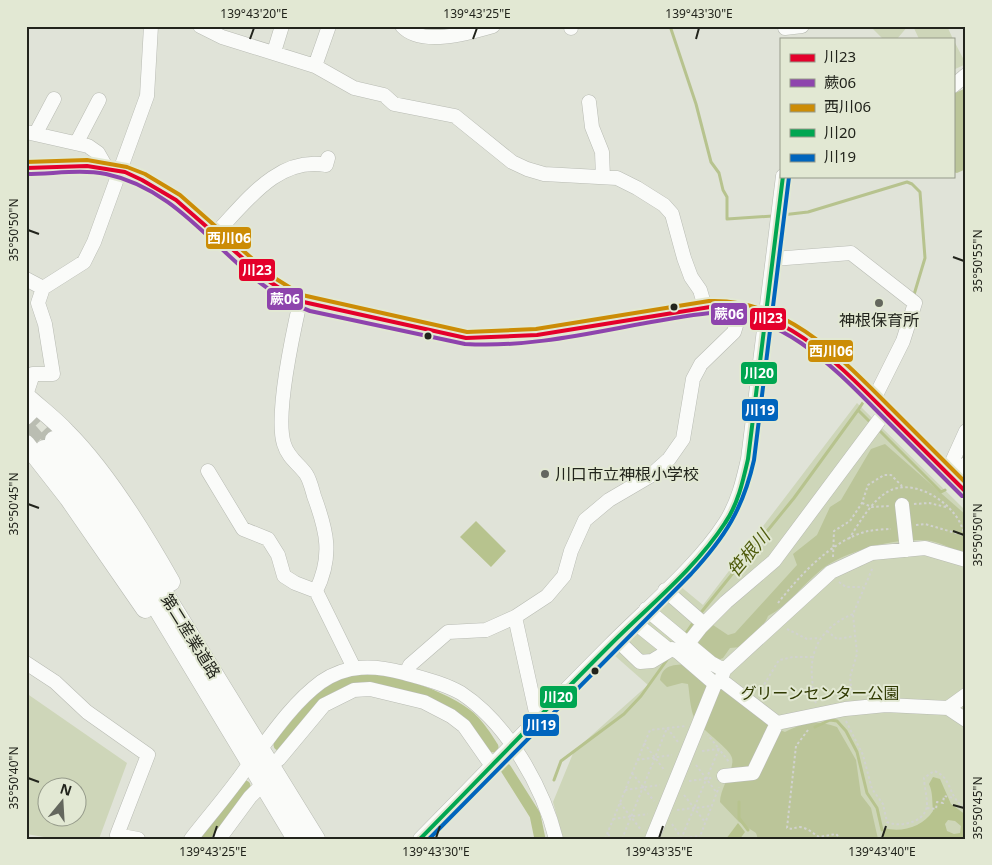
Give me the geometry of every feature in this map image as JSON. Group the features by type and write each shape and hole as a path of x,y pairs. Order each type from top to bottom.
{"main road":[{"path":"28,403 67,432 125,508 154,553 194,624 200,664"},
{"path":"26,444 69,499 158,626 200,664"},
{"name":"第二産業道路","path":"49,445 87,480 125,533 200,664 256,755 263,784 296,839"},
{"name":"第二産業道路","path":"256,755 271,765 316,839"}],"street":[{"path":"28,403 33,374 53,374 45,324 38,303 44,288 84,262 94,242 147,96 151,26"},
{"path":"200,26 222,37 315,66 354,88 384,95 394,104 455,116 512,162 526,169 544,174 617,178 637,188 664,205 672,214 684,258 691,277 700,290 705,308"},
{"path":"274,52 282,26"},
{"path":"315,66 329,26"},
{"path":"402,26 428,37 441,38 487,27"},
{"path":"785,31 802,26"},
{"path":"954,85 966,75"},
{"path":"54,99 31,132 77,142 94,149 106,168"},
{"path":"77,142 99,100"},
{"path":"589,102 592,128 602,152 603,177"},
{"path":"216,233 265,182 301,163 326,165 328,158"},
{"path":"26,168 106,168 121,171 171,197 192,211 277,289 300,302 466,338 485,339 562,330 705,308 741,309 765,316 817,348 839,365 966,492"},
{"path":"420,839 537,717 634,622 714,539 736,503 748,459 783,178"},
{"path":"773,259 851,253 915,303 902,341 874,399"},
{"path":"26,279 44,288"},
{"path":"300,302 291,339 281,423 284,444 293,462 306,474 326,527 326,560 316,591"},
{"path":"406,674 410,665 448,632 486,630 515,616 547,596 564,576 571,551 585,520 610,500 650,476 669,459 683,439 693,379 701,364 734,332 741,309"},
{"path":"616,639 640,662 652,661 678,649 742,587 774,561 886,411"},
{"path":"949,475 966,431"},
{"path":"949,475 966,464"},
{"path":"208,471 243,529 268,539 278,555 284,576 295,583 316,591 354,668"},
{"path":"902,505 907,550"},
{"path":"647,835 687,753 720,678 829,573 872,553 925,548 966,560"},
{"path":"665,590 704,624"},
{"path":"646,609 678,649"},
{"path":"515,616 537,717"},
{"path":"634,622 720,678 777,723 839,710 886,705 948,708 966,720"},
{"path":"26,663 55,682 87,712 148,755 117,835 138,839"},
{"path":"191,839 256,755 310,691 339,672 371,666 406,674 460,693 482,711 512,745 543,797 556,839"},
{"path":"271,765 279,759 324,705 347,692 370,688 424,702 451,716 464,726 492,766"},
{"path":"948,708 966,695"},
{"path":"724,776 753,773 777,723"},
{"path":"219,839 250,797 263,784"}],"path":[{"path":"862,587 846,586 829,573 835,548 834,531 850,522 862,503 868,485 884,475 891,475 903,486"},
{"path":"855,708 850,684 857,654 853,614 862,587 872,571 874,560 872,553"},
{"path":"841,839 836,834 819,838 810,831 798,827 792,830 787,828 796,746 805,737 817,715 813,696 812,658 819,638 843,618 853,614"},
{"path":"778,621 796,635 807,639 819,638"},
{"path":"827,631 837,639 856,636"},
{"path":"752,704 779,660 793,657 812,658"},
{"path":"839,710 859,745 872,789 884,804 887,822 896,826 908,823 918,818 927,808 924,778 928,772 941,773 948,783 954,798 966,808"},
{"path":"637,760 719,749 730,761 700,837 675,839"},
{"path":"927,808 936,809 937,802 943,803 944,796 954,798"},
{"path":"620,803 647,835"},
{"path":"608,834 612,839"}],"green space":[{"path":"870,26 908,26 898,38 882,38"},
{"path":"913,26 947,26 953,38 919,38"},
{"path":"954,41 966,64 954,70"},
{"name":"グリーンセンター公園","path":"857,403 966,511 966,839 563,839 553,802 574,751 648,685 614,655 680,586 703,605"},
{"path":"26,693 127,763 99,839 56,839 26,834"}],"shaded area":[{"path":"966,88 966,169 957,173 954,172 954,94"},
{"path":"885,444 966,515 966,557 940,544 918,540 889,543 859,550 822,569 783,606 768,616 763,625 741,647 730,648 723,658 712,662 699,648 699,643 694,638 707,621 728,635 735,633 797,565 793,554 817,535 830,507 841,500 871,449"},
{"path":"476,521 506,551 491,567 460,537"},
{"path":"691,663 744,703 769,726 785,732 811,723 823,723 837,727 856,760 861,795 871,808 878,839 758,839 756,833 739,822 720,802 731,768 732,758 722,745 700,726 695,719 688,684 682,683 667,687 660,680 664,670 667,668"},
{"path":"933,777 940,779 951,804 966,815 966,839 886,839 882,835 884,828 904,829 918,825 929,817 933,811 932,794 929,784","holes":["948,820 955,821 961,826 960,833 954,834 947,831 945,824"]},
{"path":"738,823 745,832 740,839 726,839"}],"waterway":[{"path":"670,26 696,104 711,162 719,173 723,190 727,197 727,219 773,216"},
{"path":"782,215 808,212 907,182 912,184 920,192 925,258 913,298"},
{"path":"858,410 866,398"},
{"name":"笹根川","path":"699,615 794,498 858,410 871,423"},
{"name":"笹根川","path":"878,429 941,492 945,490"},
{"name":"笹根川","path":"684,636 695,620"},
{"name":"笹根川","path":"554,780 561,761 624,714 641,696 669,657"},
{"path":"279,745 310,708 338,686 349,681 377,679 412,687 459,709 474,720 493,747"},
{"path":"815,727 830,720 837,721 846,731 857,752 867,793 877,808 882,830"},
{"path":"506,769 535,815 540,839"},
{"path":"205,839 245,786"},
{"path":"739,802 739,818 748,830"}],"tunnel":[{"path":"26,410 54,440"},
{"path":"26,428 44,449"}],"transit line":[{"name":"西川06","path":"26,162 87,160 127,167 145,174 180,195 273,277 302,295 467,332 536,329 709,301 736,303 762,309 786,320 830,350 869,386 966,483"},
{"name":"川23","path":"26,168 87,166 125,172 176,200 270,282 299,301 466,338 537,335 710,307 737,309 762,316 786,327 830,358 966,492"},
{"name":"蕨06","path":"26,174 96,173 106,174 137,184 163,199 188,218 257,280 282,298 310,311 465,344 527,343 710,313 737,315 761,322 785,333 807,347 828,364 962,496"},
{"name":"川20","path":"420,839 587,668 686,571 713,540 730,516 748,459 783,178"},
{"name":"川19","path":"429,839 691,574 714,547 731,522 750,477 754,460 789,178"}],"place":[{"name":"神根保育所","path":"879,303"},
{"name":"川口市立神根小学校","path":"545,474"}]}
